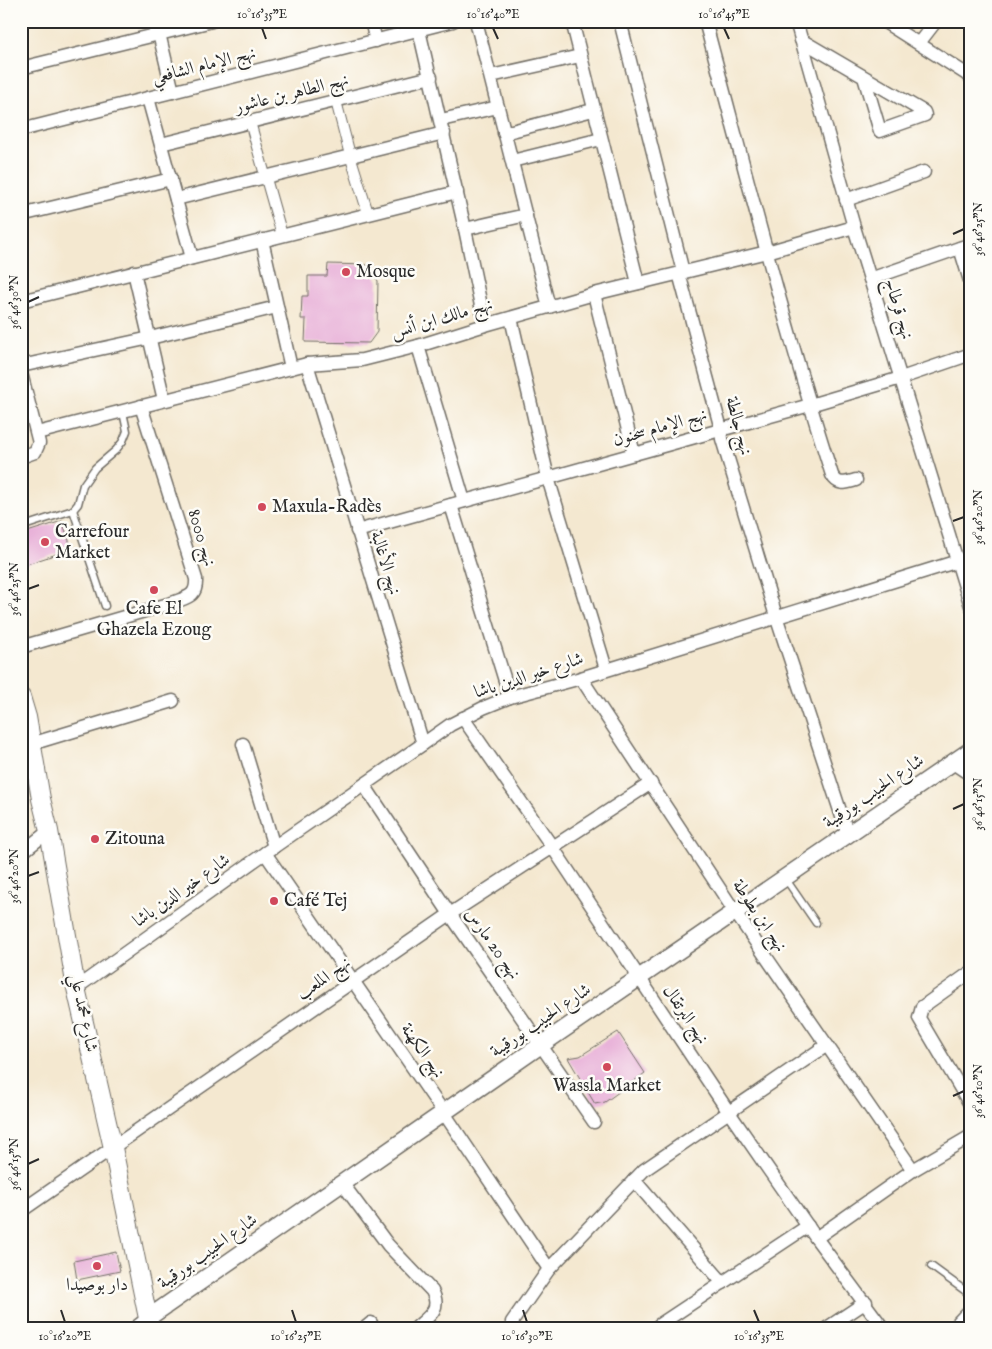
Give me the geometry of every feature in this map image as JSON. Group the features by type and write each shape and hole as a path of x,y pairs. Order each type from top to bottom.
{"main road":[{"name":"شارع محمد علي","path":"21,696 24,718 49,831 76,988 113,1148 144,1325"}],"street":[{"path":"156,21 173,92"},
{"path":"21,68 212,21"},
{"path":"371,21 376,40"},
{"name":"نهج الإمام الشافعي","path":"21,130 453,21"},
{"path":"476,21 549,307"},
{"path":"572,21 638,283"},
{"name":"نهج جالطة","path":"620,21 683,272 680,277 725,448 776,616 848,835"},
{"path":"706,21 767,252 810,405 834,478 842,484 856,480"},
{"name":"نهج قرطاج","path":"796,21 846,200 971,606"},
{"path":"883,21 971,77"},
{"path":"919,43 936,21"},
{"path":"419,30 444,133 484,325"},
{"path":"801,40 924,112 925,115 880,131 864,77"},
{"path":"491,76 580,56"},
{"name":"نهج الطاهر بن عاشور","path":"161,144 431,78"},
{"path":"148,98 192,258"},
{"path":"336,101 368,213"},
{"path":"441,120 498,106"},
{"path":"504,133 593,110"},
{"path":"250,122 282,235"},
{"path":"176,199 444,133"},
{"path":"512,161 601,139"},
{"path":"846,200 924,172"},
{"path":"21,215 171,180"},
{"path":"21,301 457,192"},
{"path":"465,229 526,215"},
{"name":"نهج مالك ابن أنس","path":"37,433 307,364 362,360 418,346 594,294 767,252 854,226"},
{"path":"262,240 291,368"},
{"path":"870,279 965,246 971,284"},
{"path":"134,272 164,400"},
{"path":"594,294 634,454"},
{"path":"21,366 150,338 277,307"},
{"path":"511,318 548,478 606,669"},
{"path":"418,346 464,501"},
{"name":"نهج الإمام سحنون","path":"357,531 810,405 901,378 971,354"},
{"name":"نهج الأغالبة","path":"307,364 423,744"},
{"path":"21,373 39,447 35,452 21,457"},
{"name":"نهج 8000","path":"21,647 172,603 194,593 196,579 141,406"},
{"path":"451,505 510,697"},
{"name":"شارع خير الدين باشا","path":"76,988 269,850 463,718 510,697 581,678 971,556"},
{"name":"نهج ابن بطوطة","path":"581,678 734,912 913,1170"},
{"path":"31,744 173,701"},
{"name":"نهج البرتقال","path":"463,718 553,848 728,1111 816,1238 866,1302 883,1328"},
{"name":"نهج الكهنة","path":"243,744 269,850 352,981 549,1269"},
{"name":"شارع الحبيب بورقيبة","path":"144,1325 342,1183 971,750"},
{"path":"953,763 971,775"},
{"name":"نهج الملعب","path":"21,1211 450,914 651,783"},
{"name":"نهج 20 مارس","path":"364,785 450,914 594,1122"},
{"path":"21,853 49,831"},
{"path":"971,972 922,1007 919,1018 971,1106"},
{"path":"512,1322 549,1269 644,1170 827,1044"},
{"path":"816,1238 913,1170 971,1136"},
{"path":"634,1180 723,1282"},
{"path":"342,1183 388,1245 432,1291 437,1304 416,1328"},
{"path":"659,1325 808,1226"},
{"path":"827,1328 866,1302"},
{"path":"953,1328 971,1309"}],"lane":[{"path":"21,526 73,510 78,504 83,485 95,468 116,450 123,441 127,431 123,412"},
{"path":"73,510 105,606"},
{"path":"785,877 816,923"},
{"path":"931,1266 971,1295"}],"building":[{"path":"328,264 369,265 378,281 377,332 369,343 305,342 306,319 301,319 302,296 308,296 308,276 327,276"},
{"name":"Carrefour Market","path":"62,521 72,549 21,566 21,534"},
{"name":"Wassla Market","path":"618,1032 645,1073 605,1102 595,1104 568,1058 580,1056"},
{"name":"دار بوصيدا","path":"116,1252 120,1271 77,1280 74,1261"}],"place":[{"name":"Mosque","path":"346,272"},
{"name":"Maxula-Radès","path":"262,507"},
{"name":"Carrefour Market","path":"45,542"},
{"name":"Cafe El Ghazela Ezoug","path":"154,590"},
{"name":"Zitouna","path":"95,839"},
{"name":"Café Tej","path":"274,901"},
{"name":"Wassla Market","path":"607,1067"},
{"name":"دار بوصيدا","path":"97,1266"}]}
